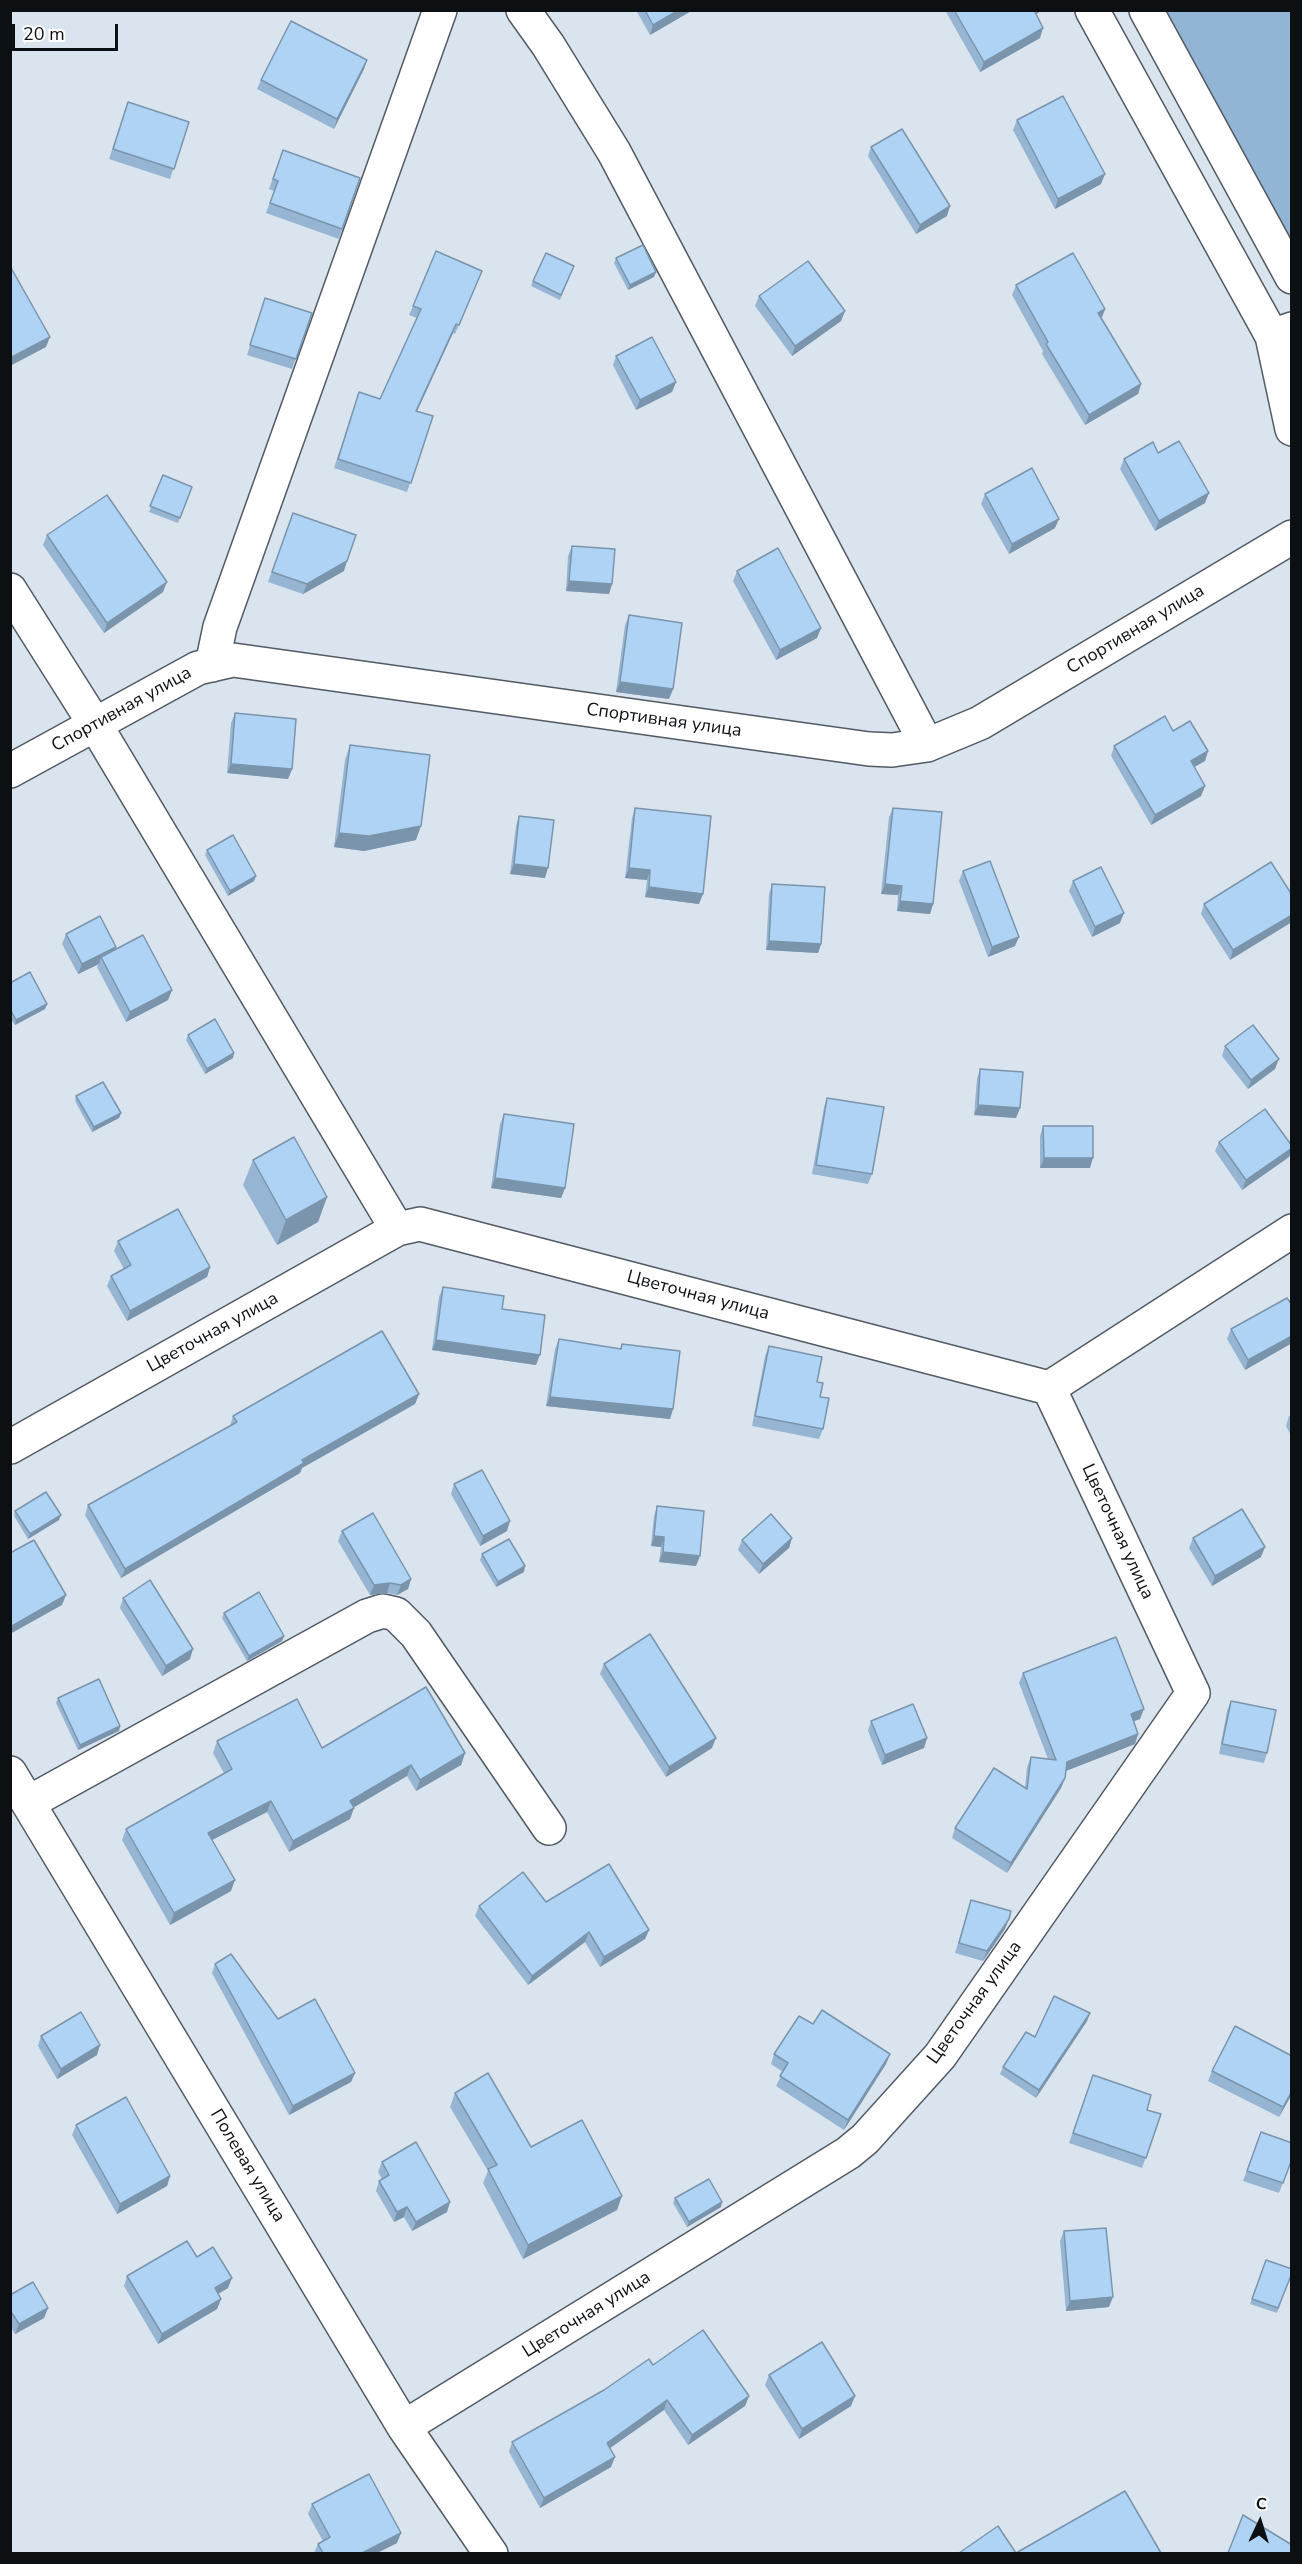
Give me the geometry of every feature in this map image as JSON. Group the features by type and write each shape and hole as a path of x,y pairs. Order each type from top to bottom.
{"street":[{"path":"212,665 220,627 440,10"},
{"path":"524,10 614,152 927,745"},
{"path":"1092,10 1282,332 1292,429"},
{"path":"1146,10 1292,277"},
{"name":"Спортивная улица","path":"10,771 96,726 198,668 233,660 869,749 892,750 927,745 980,723 1292,537"},
{"path":"10,590 96,726 397,1229"},
{"name":"Цветочная улица","path":"10,1447 397,1229 420,1224 1049,1388 1193,1693 940,2056 865,2139 848,2153 404,2427"},
{"path":"1049,1388 1292,1231"},
{"path":"28,1803 367,1616 383,1611 396,1614 416,1634 549,1828"},
{"name":"Полевая улица","path":"10,1773 404,2427 491,2553"}],"shaded area":[{"path":"1166,11 1291,11 1291,244"}],"building":[{"path":"645,10 679,10 653,25"},
{"path":"954,10 1034,10 1043,28 984,62"},
{"path":"291,21 367,60 337,119 261,80"},
{"path":"1063,96 1105,174 1058,199 1017,120"},
{"path":"128,102 189,122 174,169 113,149"},
{"path":"902,129 950,206 920,225 871,147"},
{"path":"283,150 360,178 342,229 270,203 278,181 273,179"},
{"path":"643,245 656,272 630,285 616,258"},
{"path":"436,251 482,271 459,325 456,324 416,411 433,416 411,483 338,459 359,392 380,399 421,309 413,306"},
{"path":"546,253 574,266 561,295 533,281"},
{"path":"1073,253 1105,309 1098,313 1141,384 1089,415 1046,344 1048,342 1016,285"},
{"path":"808,261 845,311 795,346 759,296"},
{"path":"10,266 50,337 10,358"},
{"path":"265,298 312,313 296,359 250,345"},
{"path":"652,337 676,382 640,400 616,356"},
{"path":"1179,441 1209,493 1159,521 1124,459 1153,442 1158,453"},
{"path":"1032,468 1059,519 1012,544 985,494"},
{"path":"163,475 192,487 180,518 150,506"},
{"path":"107,495 167,582 107,623 47,535"},
{"path":"293,513 356,535 347,561 307,584 272,572"},
{"path":"572,546 615,549 612,584 569,581"},
{"path":"778,548 821,628 780,650 737,571"},
{"path":"629,615 682,623 673,689 620,682"},
{"path":"235,713 296,719 292,769 231,764"},
{"path":"1165,716 1173,731 1190,721 1208,751 1191,761 1205,786 1155,815 1114,746"},
{"path":"350,745 430,755 421,826 369,836 339,833"},
{"path":"635,808 711,816 703,894 649,887 650,870 629,868"},
{"path":"893,808 942,812 933,904 900,901 902,886 885,884"},
{"path":"519,816 554,820 548,868 514,864"},
{"path":"233,835 256,876 230,891 207,850"},
{"path":"990,861 1019,937 992,947 963,871"},
{"path":"1271,862 1292,895 1292,915 1233,950 1204,904"},
{"path":"1101,867 1124,913 1095,927 1073,881"},
{"path":"772,884 825,887 821,944 769,941"},
{"path":"100,916 116,947 82,964 66,934"},
{"path":"143,935 172,990 130,1012 101,957"},
{"path":"30,972 47,1004 16,1020 10,1009 10,983"},
{"path":"215,1019 234,1053 207,1069 188,1035"},
{"path":"1253,1025 1279,1059 1251,1080 1225,1046"},
{"path":"980,1069 1023,1072 1020,1108 978,1105"},
{"path":"103,1082 121,1113 94,1127 76,1096"},
{"path":"827,1098 884,1107 872,1174 816,1165"},
{"path":"1265,1109 1292,1148 1246,1180 1219,1142"},
{"path":"504,1114 574,1124 565,1188 495,1178"},
{"path":"1043,1126 1093,1126 1093,1158 1044,1158"},
{"path":"294,1137 327,1197 286,1220 253,1160"},
{"path":"178,1209 210,1267 130,1311 111,1276 131,1265 118,1241"},
{"path":"443,1287 504,1296 502,1309 545,1315 540,1355 436,1340"},
{"path":"1287,1298 1292,1305 1292,1336 1248,1360 1231,1329"},
{"path":"382,1331 419,1394 302,1460 304,1463 125,1569 88,1505 237,1422 233,1416"},
{"path":"559,1339 621,1349 622,1344 680,1351 673,1409 550,1397"},
{"path":"769,1346 822,1357 817,1382 823,1383 820,1397 829,1398 823,1429 755,1416"},
{"path":"482,1470 510,1521 483,1536 454,1484"},
{"path":"46,1492 61,1515 30,1534 15,1511"},
{"path":"657,1506 704,1511 700,1556 663,1552 664,1537 654,1536"},
{"path":"1242,1509 1265,1547 1215,1576 1193,1538"},
{"path":"373,1513 411,1579 401,1585 390,1583 374,1585 342,1531"},
{"path":"771,1514 792,1538 763,1564 742,1540"},
{"path":"509,1539 525,1566 498,1582 482,1554"},
{"path":"34,1540 66,1595 12,1626 10,1623 10,1553"},
{"path":"150,1580 193,1649 166,1666 123,1598"},
{"path":"259,1592 284,1636 249,1656 224,1613"},
{"path":"650,1634 716,1738 669,1767 604,1664"},
{"path":"1116,1637 1144,1709 1131,1714 1138,1734 1067,1762 1065,1778 1011,1863 955,1828 994,1768 1027,1789 1031,1757 1056,1760 1023,1673"},
{"path":"99,1679 120,1726 80,1745 58,1698"},
{"path":"426,1687 465,1753 420,1780 411,1765 350,1801 354,1808 293,1841 271,1801 208,1833 235,1880 174,1913 126,1829 232,1769 217,1741 297,1699 322,1748"},
{"path":"1231,1701 1276,1710 1267,1753 1222,1744"},
{"path":"913,1704 927,1738 885,1755 871,1721"},
{"path":"609,1864 649,1930 604,1957 589,1932 532,1976 479,1906 523,1872 546,1902"},
{"path":"971,1900 1011,1911 1009,1919 987,1951 959,1943"},
{"path":"231,1954 278,2019 315,1999 355,2073 293,2106 215,1964"},
{"path":"1054,1996 1090,2013 1039,2090 1003,2067 1026,2032 1035,2037"},
{"path":"822,2010 890,2054 848,2120 780,2076 788,2063 774,2054 799,2016 813,2024"},
{"path":"81,2012 100,2045 61,2069 41,2036"},
{"path":"1235,2026 1292,2056 1292,2091 1283,2107 1212,2071"},
{"path":"488,2073 531,2147 582,2120 622,2196 528,2245 488,2169 497,2165 455,2093"},
{"path":"1093,2075 1151,2095 1147,2110 1161,2114 1146,2158 1073,2133"},
{"path":"126,2097 170,2176 120,2204 76,2125"},
{"path":"1261,2132 1292,2143 1292,2159 1283,2183 1247,2171"},
{"path":"416,2142 450,2202 416,2222 407,2207 397,2212 379,2181 389,2175 382,2162"},
{"path":"709,2179 722,2202 689,2222 675,2198"},
{"path":"1106,2228 1113,2297 1070,2301 1064,2231"},
{"path":"187,2241 197,2257 213,2247 232,2278 215,2288 221,2299 162,2334 127,2276"},
{"path":"1266,2260 1292,2269 1278,2308 1252,2299"},
{"path":"33,2282 48,2308 19,2324 10,2310 10,2295"},
{"path":"703,2330 749,2396 692,2435 667,2400 607,2443 615,2457 544,2498 512,2442 604,2390 649,2359 653,2365"},
{"path":"822,2342 855,2396 802,2429 769,2375"},
{"path":"369,2474 401,2533 362,2553 323,2553 318,2544 330,2537 312,2504"},
{"path":"1125,2491 1161,2553 1016,2553"},
{"path":"1243,2515 1292,2545 1292,2553 1228,2553"},
{"path":"998,2526 1016,2553 959,2553"}]}
